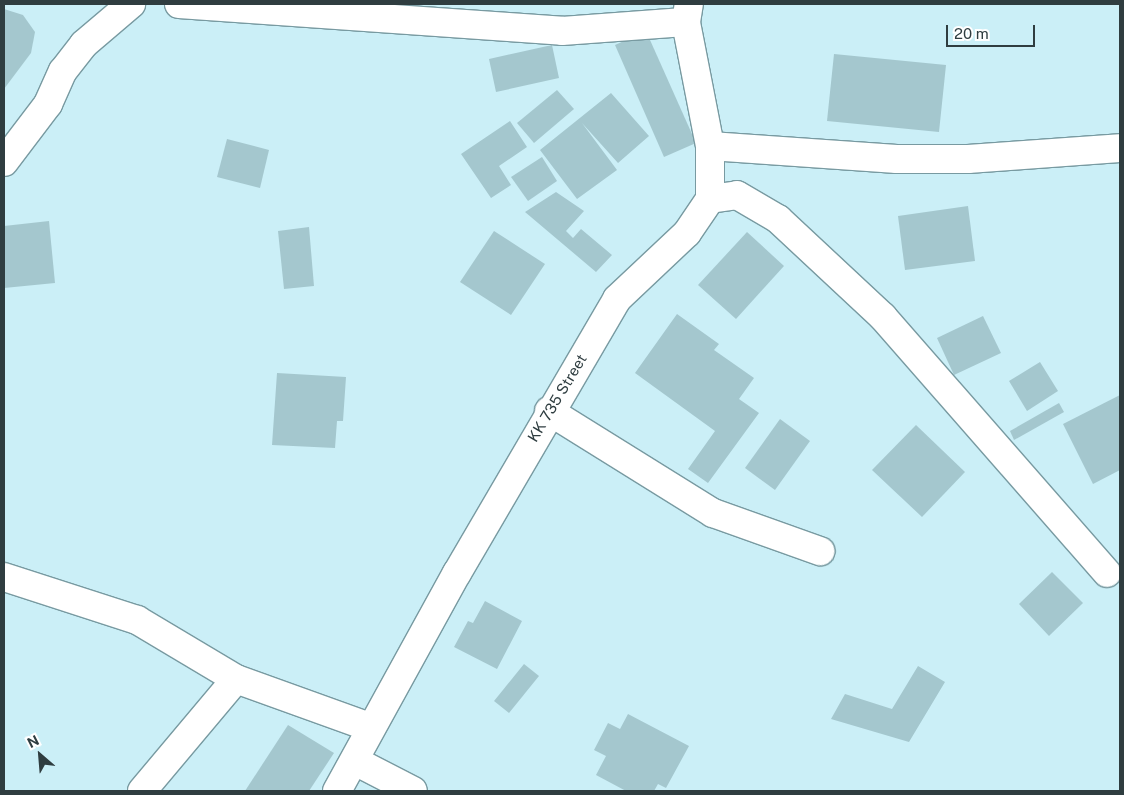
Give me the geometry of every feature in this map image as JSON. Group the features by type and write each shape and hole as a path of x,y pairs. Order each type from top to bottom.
{"street":[{"path":"4,162 48,104 63,71 84,44 131,4"},
{"path":"179,4 562,31 688,13 710,146 710,199 737,195 778,219 884,317 1107,573"},
{"path":"710,146 897,159 968,159 1120,148"},
{"name":"KK 735 Street","path":"337,791 355,761 370,728 549,411 617,298 686,233 710,199"},
{"path":"549,411 713,513 820,552"},
{"path":"4,576 136,620 236,679 370,728"},
{"path":"142,791 236,679"},
{"path":"355,761 413,791"}],"building":[{"path":"4,9 23,15 35,32 31,53 4,89"},
{"path":"646,31 696,143 664,157 615,45"},
{"path":"552,45 559,78 496,92 489,59"},
{"path":"834,54 946,65 939,132 827,121"},
{"path":"557,90 574,109 534,143 517,123"},
{"path":"611,93 649,136 618,163 582,123 617,170 577,199 540,150"},
{"path":"510,121 527,147 499,166 511,185 491,198 461,154"},
{"path":"227,139 269,150 260,188 217,177"},
{"path":"542,157 557,181 528,201 511,177"},
{"path":"556,192 584,211 566,231 573,238 581,229 612,255 596,272 525,212"},
{"path":"968,206 975,261 905,270 898,216"},
{"path":"49,221 55,283 4,288 4,226"},
{"path":"309,227 314,286 284,289 278,231"},
{"path":"494,231 545,264 511,315 460,282"},
{"path":"747,232 784,266 736,319 698,285"},
{"path":"677,314 719,344 714,350 754,378 739,399 759,413 708,483 688,469 715,431 635,373"},
{"path":"983,316 1001,353 954,375 937,338"},
{"path":"1040,362 1058,391 1027,411 1009,381"},
{"path":"277,373 346,377 343,421 337,421 335,448 272,445"},
{"path":"1120,395 1120,470 1093,484 1063,424"},
{"path":"1059,403 1064,412 1014,440 1010,431"},
{"path":"780,419 810,441 775,490 745,468"},
{"path":"916,425 965,472 922,517 872,470"},
{"path":"1052,572 1083,603 1049,636 1019,604"},
{"path":"485,601 522,621 497,669 454,647 468,621 473,623"},
{"path":"524,664 539,676 509,713 494,701"},
{"path":"918,666 945,682 909,742 831,719 845,694 892,709"},
{"path":"628,714 689,746 666,788 658,784 654,791 626,791 596,775 606,756 594,750 608,723 620,729"},
{"path":"288,725 334,753 309,791 245,791"}]}
